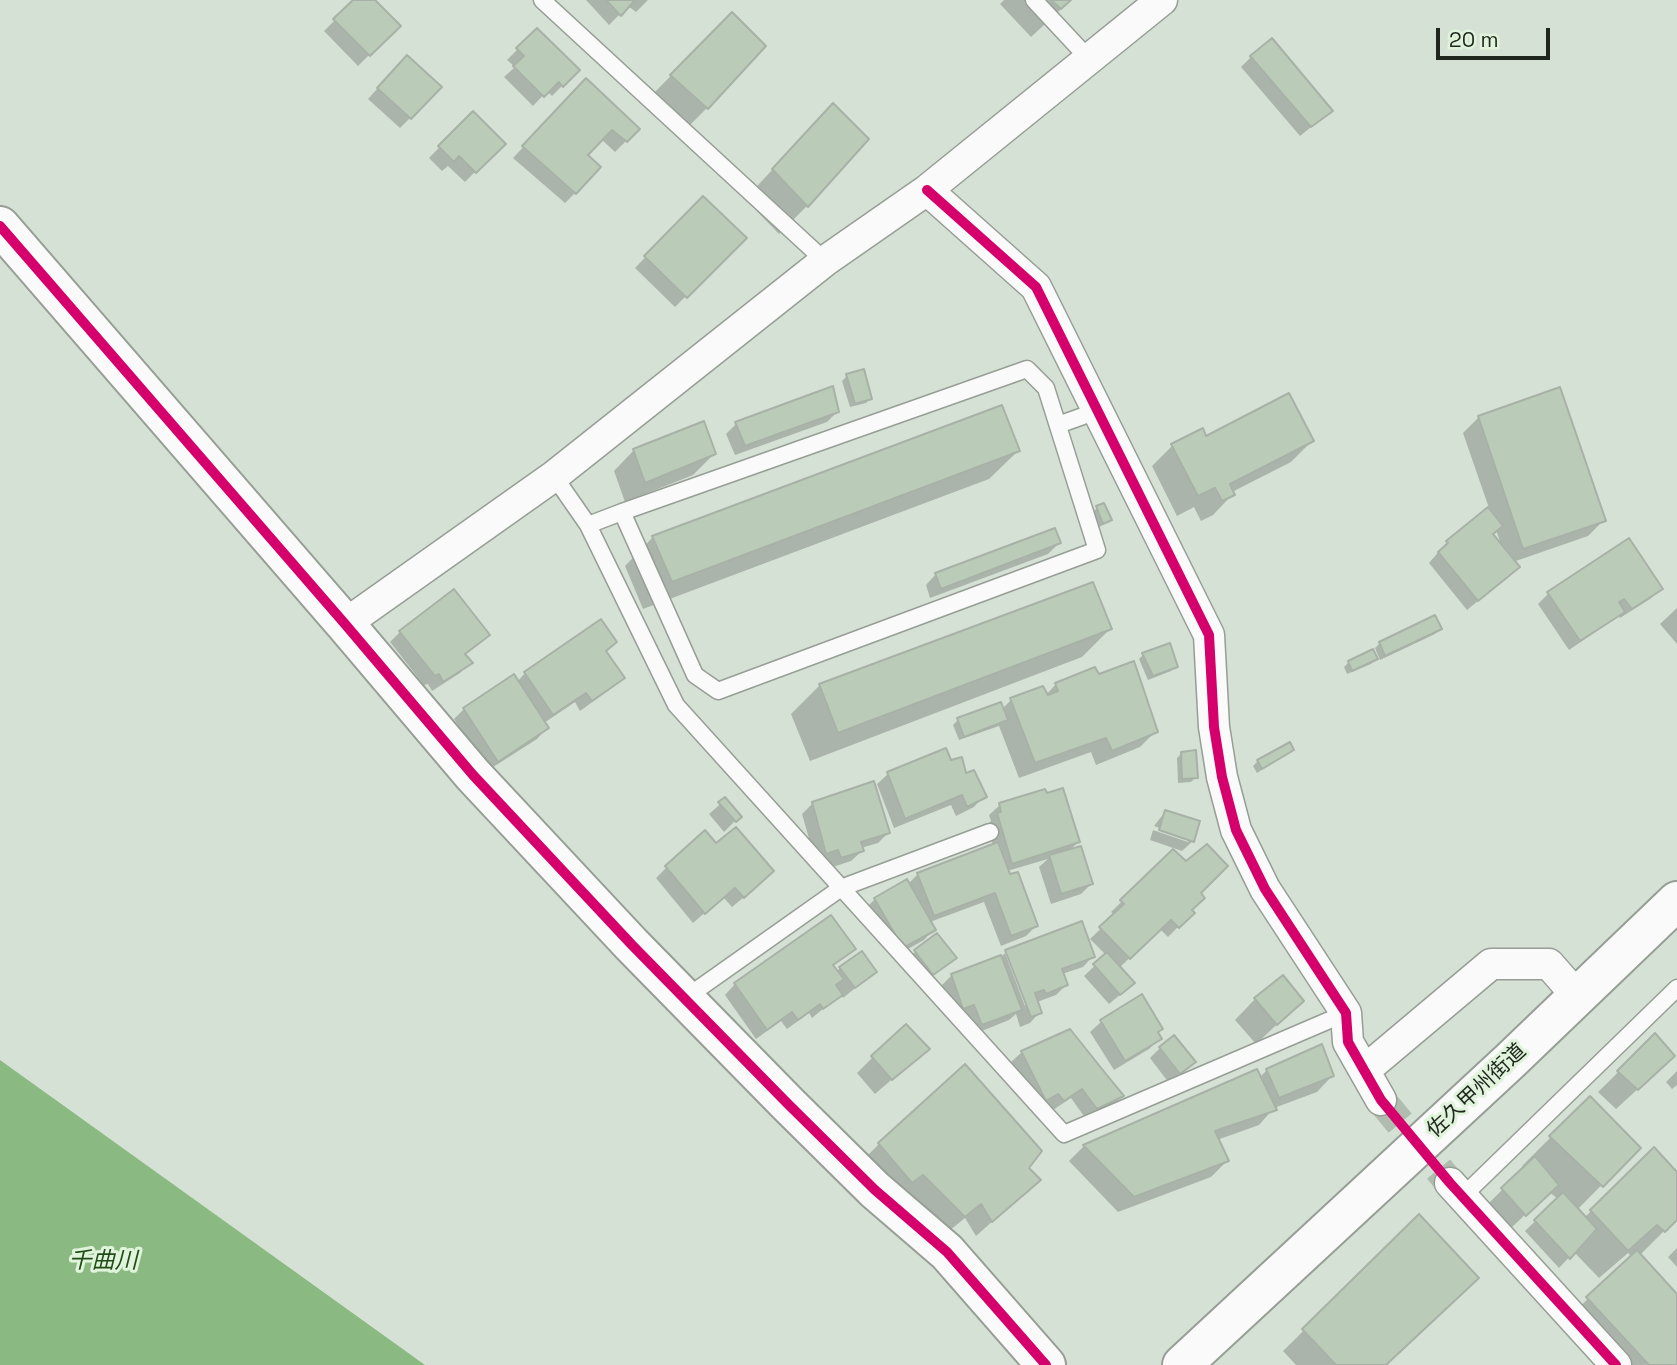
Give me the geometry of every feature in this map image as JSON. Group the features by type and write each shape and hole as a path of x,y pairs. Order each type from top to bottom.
{"main road":[{"path":"0,226 473,775 684,999 875,1190 947,1252 1046,1365"},
{"name":"佐久甲州街道","path":"1182,1365 1677,901"}],"street":[{"path":"345,624 554,476 825,261 927,190 1162,0"},
{"path":"927,190 1036,287 1209,635 1214,727 1222,777 1236,830 1265,889 1346,1013 1348,1042 1381,1100"},
{"path":"1365,1070 1491,964 1549,964 1577,996"},
{"path":"1456,1190 1616,1365"}],"lane":[{"path":"1034,0 1089,59"},
{"path":"550,3 825,261"},
{"path":"589,525 622,512 1027,369 1046,388 1097,550 719,691 695,675 622,512"},
{"path":"1058,425 1097,411"},
{"path":"554,476 589,525 676,705 1064,1134 1346,1013"},
{"path":"684,999 841,888 990,832"},
{"path":"1456,1190 1677,988"}],"water":[{"name":"千曲川","path":"0,1060 425,1365 0,1365"}],"building":[{"path":"353,0 375,0 401,26 370,56 333,19"},
{"path":"606,0 635,0 621,16"},
{"path":"1051,0 1071,0 1061,9"},
{"path":"732,12 766,46 708,109 670,75"},
{"path":"537,28 580,70 563,87 559,82 544,97 513,66 524,56 516,48"},
{"path":"1272,38 1333,111 1311,127 1250,56"},
{"path":"407,55 442,87 411,119 377,88"},
{"path":"586,78 640,129 627,142 612,130 588,155 601,167 576,194 522,146"},
{"path":"833,103 869,139 808,207 772,169"},
{"path":"473,111 506,144 476,173 459,156 454,162 438,146"},
{"path":"703,196 747,238 687,298 644,256"},
{"path":"864,369 872,399 855,404 846,374"},
{"path":"833,386 839,412 745,446 735,422"},
{"path":"1560,387 1606,521 1523,549 1478,416"},
{"path":"1289,393 1314,441 1230,484 1235,495 1222,501 1215,488 1198,496 1171,444 1203,428 1206,436"},
{"path":"1002,405 1020,451 672,582 652,536"},
{"path":"704,421 716,454 645,483 633,449"},
{"path":"1104,503 1112,520 1103,524 1096,506"},
{"path":"1488,507 1503,526 1493,534 1520,567 1478,601 1438,552 1448,543 1446,541"},
{"path":"1055,528 1061,543 941,589 935,573"},
{"path":"1629,538 1663,589 1632,609 1624,599 1619,602 1625,612 1580,641 1547,592"},
{"path":"1093,582 1112,629 838,733 819,684"},
{"path":"454,589 490,635 465,654 473,663 443,682 439,674 435,676 399,631"},
{"path":"1435,615 1442,629 1385,656 1379,642"},
{"path":"601,619 617,642 606,651 625,678 592,701 586,693 553,715 524,672"},
{"path":"1170,643 1178,667 1153,676 1142,653"},
{"path":"1373,649 1378,659 1352,671 1348,661"},
{"path":"1134,661 1158,732 1112,751 1106,738 1035,763 1010,698 1043,686 1048,695 1058,691 1055,683 1095,667 1099,674"},
{"path":"514,674 549,728 498,762 463,708"},
{"path":"1001,702 1008,720 964,737 957,718"},
{"path":"1290,742 1294,750 1262,769 1257,760"},
{"path":"946,748 951,760 962,757 966,773 974,770 987,797 967,807 962,795 905,819 887,772"},
{"path":"1196,750 1198,778 1182,779 1181,752"},
{"path":"874,781 890,833 861,842 864,851 841,858 838,850 826,854 812,802"},
{"path":"1063,788 1080,842 1012,864 997,813 1001,812 999,803 1045,789 1047,793"},
{"path":"725,797 742,817 736,822 718,802"},
{"path":"1165,810 1200,821 1194,842 1159,830"},
{"path":"736,827 774,871 744,898 735,888 705,914 665,866 705,830 716,843"},
{"path":"998,842 1010,874 1018,872 1038,926 1011,936 995,893 934,916 917,873"},
{"path":"1207,844 1228,866 1201,893 1205,898 1192,910 1195,913 1179,928 1171,920 1130,959 1099,927 1124,904 1120,900 1173,849 1186,861"},
{"path":"1081,846 1093,884 1061,894 1049,855"},
{"path":"907,879 936,930 903,948 874,898"},
{"path":"831,915 856,949 833,965 844,979 836,985 843,995 823,1009 820,1004 798,1020 792,1012 767,1030 734,983"},
{"path":"1082,921 1095,957 1062,969 1068,985 1046,994 1044,990 1035,993 1042,1013 1031,1017 1005,950"},
{"path":"937,933 957,958 933,975 914,950"},
{"path":"862,951 877,972 855,988 839,967"},
{"path":"1107,952 1135,983 1120,995 1093,964"},
{"path":"1001,955 1022,1010 982,1025 974,1005 963,1009 951,974"},
{"path":"1283,975 1304,1001 1277,1025 1254,998"},
{"path":"1142,994 1163,1029 1158,1032 1162,1039 1125,1061 1100,1020"},
{"path":"906,1024 930,1049 892,1080 871,1056"},
{"path":"1070,1029 1124,1096 1097,1109 1082,1089 1064,1101 1058,1094 1046,1101 1021,1051"},
{"path":"1655,1033 1675,1056 1638,1090 1617,1071"},
{"path":"1174,1035 1196,1062 1180,1074 1159,1047"},
{"path":"1322,1044 1334,1076 1279,1098 1266,1069"},
{"path":"965,1064 1042,1151 1029,1168 1041,1180 992,1222 981,1204 965,1217 923,1175 912,1183 878,1143"},
{"path":"1257,1069 1277,1110 1215,1131 1229,1161 1134,1197 1083,1145"},
{"path":"1590,1096 1641,1148 1603,1187 1549,1136"},
{"path":"1654,1147 1677,1172 1677,1220 1665,1232 1657,1225 1628,1251 1590,1210"},
{"path":"1535,1156 1559,1185 1526,1216 1501,1188"},
{"path":"1563,1192 1597,1229 1570,1259 1534,1220"},
{"path":"1419,1214 1479,1278 1386,1365 1336,1365 1302,1329"},
{"path":"1637,1250 1677,1294 1677,1365 1649,1365 1586,1297"}],"tunnel":[{"path":"1381,1100 1450,1183"}],"cycle path":[{"path":"927,190 1036,287 1209,635 1214,727 1222,777 1236,830 1265,889 1346,1013 1348,1042 1381,1100 1450,1183 1616,1365"},
{"path":"0,226 473,775 632,945 788,1104 875,1190 947,1252 1046,1365"}]}
